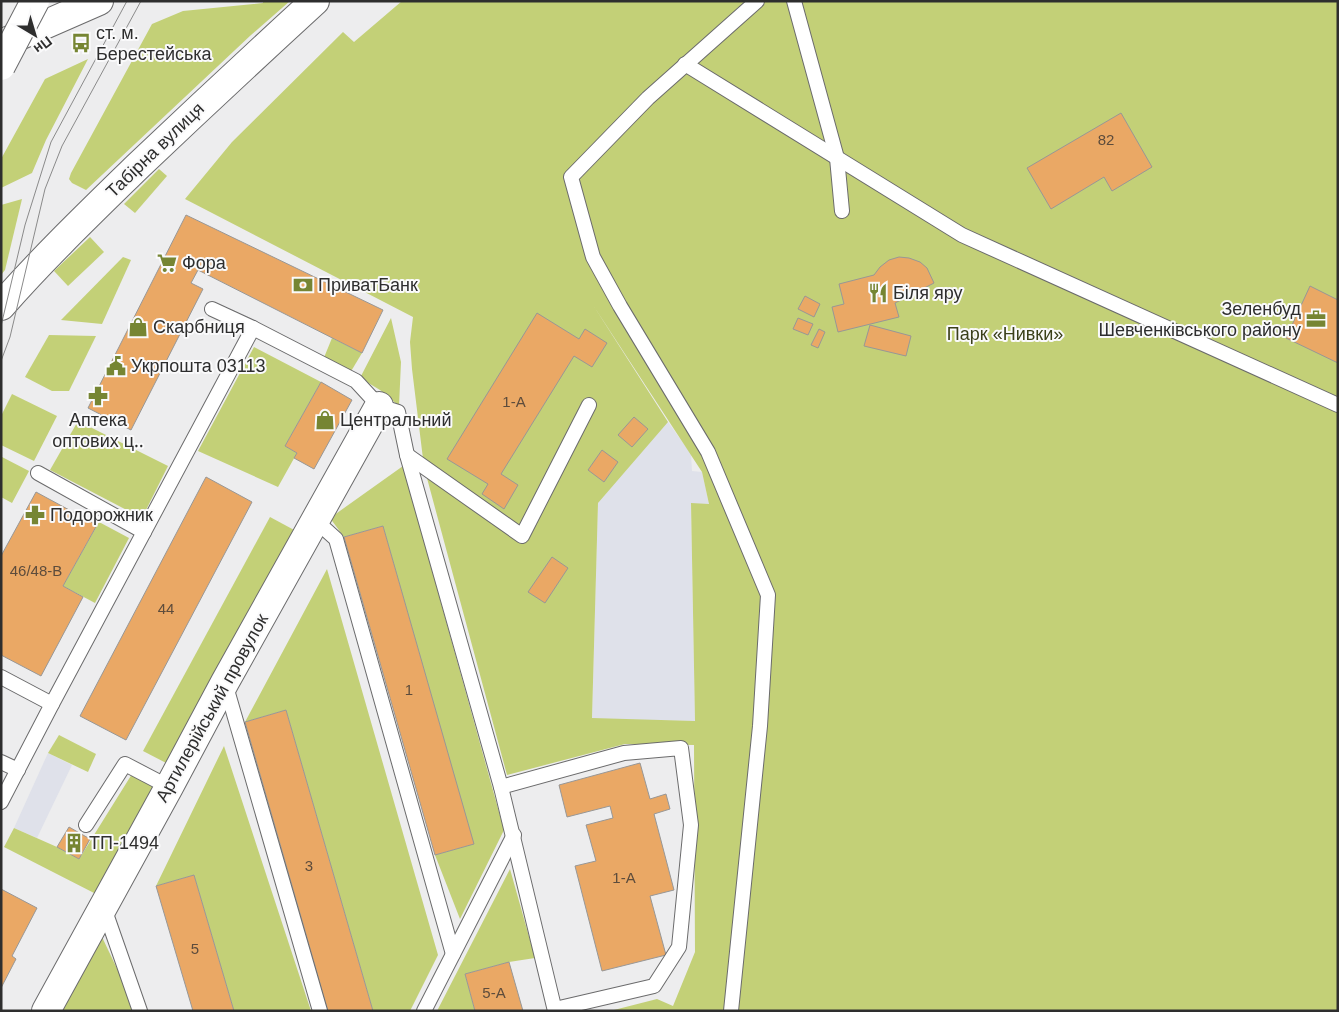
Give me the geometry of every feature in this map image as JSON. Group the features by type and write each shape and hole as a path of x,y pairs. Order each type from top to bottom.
{"street":[{"path":"1,66 35,1"},
{"path":"1,44 99,1"},
{"name":"Табірна вулиця","path":"1,306 91,212 228,80 315,1"},
{"name":"Артилерійський провулок","path":"46,1011 225,682 379,406"}],"lane":[{"path":"731,1011 760,726 768,595 708,452 592,257 570,177 648,98 757,1"},
{"path":"794,1 838,158 842,211"},
{"path":"685,64 962,235 1338,405"},
{"path":"212,309 356,381 379,406 398,412 407,455 514,835 555,1010 654,986 679,948 691,825 681,748 624,753 501,787"},
{"path":"1,802 253,328"},
{"path":"407,455 522,536 589,404"},
{"path":"38,473 144,532"},
{"path":"315,520 336,539 453,954"},
{"path":"1,677 52,704"},
{"path":"225,682 320,1011"},
{"path":"1,762 18,770"},
{"path":"86,825 125,764 169,788"},
{"path":"424,1011 514,835"},
{"path":"103,904 140,1011"}],"shaded area":[{"path":"668,422 691,454 692,471 702,472 709,504 691,504 695,721 592,719 598,503 626,455"},
{"path":"48,753 72,765 37,838 14,828"}],"green space":[{"path":"263,1 290,1 251,35 86,190 72,183 69,179 71,173 152,24 183,11 263,3"},
{"name":"Парк «Нивки»","path":"402,1 1338,1 1338,1011 610,1011 657,999 673,1006 695,952 694,745 625,744 507,775 424,467 410,342 413,317 185,199 232,142 343,32 354,42","holes":["593,305 702,472 709,504 691,503 695,721 592,718 598,503 668,422"]},
{"path":"88,59 46,140 32,173 1,188 1,159 45,79"},
{"path":"159,169 167,176 135,213 124,204"},
{"path":"22,199 5,270 1,275 1,205"},
{"path":"90,237 104,252 68,286 54,271"},
{"path":"123,257 131,260 102,324 61,320"},
{"path":"391,318 401,362 399,406 380,390 360,378"},
{"path":"49,335 96,336 69,391 52,391 25,377"},
{"path":"332,338 362,353 350,373 323,360"},
{"path":"254,347 321,382 285,446 297,453 278,487 198,451"},
{"path":"12,394 57,416 34,461 1,445 1,416"},
{"path":"78,421 168,466 142,518 50,470"},
{"path":"2,457 29,471 12,503 1,497"},
{"path":"403,466 504,830 460,919 435,855 473,844 383,526 344,537 330,518"},
{"path":"270,517 296,531 170,765 143,751"},
{"path":"99,522 129,538 95,603 63,586"},
{"path":"327,569 438,955 410,1011 373,1011 286,710 245,722"},
{"path":"59,735 96,754 88,772 48,753"},
{"path":"224,746 311,1011 234,1011 194,875 156,886"},
{"path":"132,774 157,788 96,894 4,847 14,828 79,859"},
{"path":"510,869 535,958 509,962 465,974 475,1011 437,1011"},
{"path":"102,937 121,977 133,1011 58,1011"}],"building":[{"path":"1121,113 1152,167 1112,191 1104,177 1051,209 1027,168"},
{"path":"186,215 383,310 362,353 198,270 191,283 203,289 131,430 88,408"},
{"name":"Біля яру","path":"899,257 920,262 927,268 934,283 895,303 899,317 838,332 832,307 844,304 839,284 874,275 889,260"},
{"name":"Зеленбуд Шевченківського району","path":"1310,286 1338,300 1338,363 1286,338"},
{"path":"805,296 820,304 814,317 798,309"},
{"path":"537,313 579,339 585,329 607,343 592,367 574,356 501,474 518,485 504,509 482,494 488,484 447,459"},
{"path":"798,318 813,324 808,335 793,329"},
{"path":"870,325 911,336 906,356 864,346"},
{"path":"819,329 825,332 818,348 811,345"},
{"path":"321,382 352,400 314,469 294,458 297,453 285,446"},
{"path":"634,417 648,429 632,447 618,435"},
{"path":"602,450 618,462 604,482 588,470"},
{"path":"206,477 252,502 126,740 80,716"},
{"path":"36,492 97,525 63,586 83,597 41,676 1,655 1,556"},
{"path":"383,526 474,844 435,855 344,537"},
{"path":"552,557 568,568 545,603 528,592"},
{"path":"286,710 373,1011 328,1011 245,722"},
{"path":"640,763 650,799 666,794 670,809 654,814 674,890 650,896 666,955 602,971 575,866 596,861 586,825 613,818 610,806 567,817 559,785"},
{"name":"ТП-1494","path":"69,827 90,839 79,859 57,847"},
{"path":"194,875 234,1011 193,1011 156,886"},
{"path":"1,889 37,908 12,956 16,959 1,988"},
{"path":"509,962 523,1011 475,1011 465,974"}],"tram line":[{"path":"1,326 25,225 51,142 127,1"},
{"path":"1,361 10,337 45,189 62,146 141,1"}],"place":[{"name":"ст. м. Берестейська","path":"81,43"},
{"name":"Фора","path":"167,263"},
{"name":"ПриватБанк","path":"303,285"},
{"name":"Біля яру","path":"878,293"},
{"name":"Зеленбуд Шевченківського району","path":"1316,319"},
{"name":"Скарбниця","path":"138,327"},
{"name":"Укрпошта 03113","path":"116,366"},
{"name":"Аптека оптових ц‥","path":"98,396"},
{"name":"Центральний","path":"325,420"},
{"name":"Подорожник","path":"35,515"},
{"name":"ТП-1494","path":"74,843"}]}
